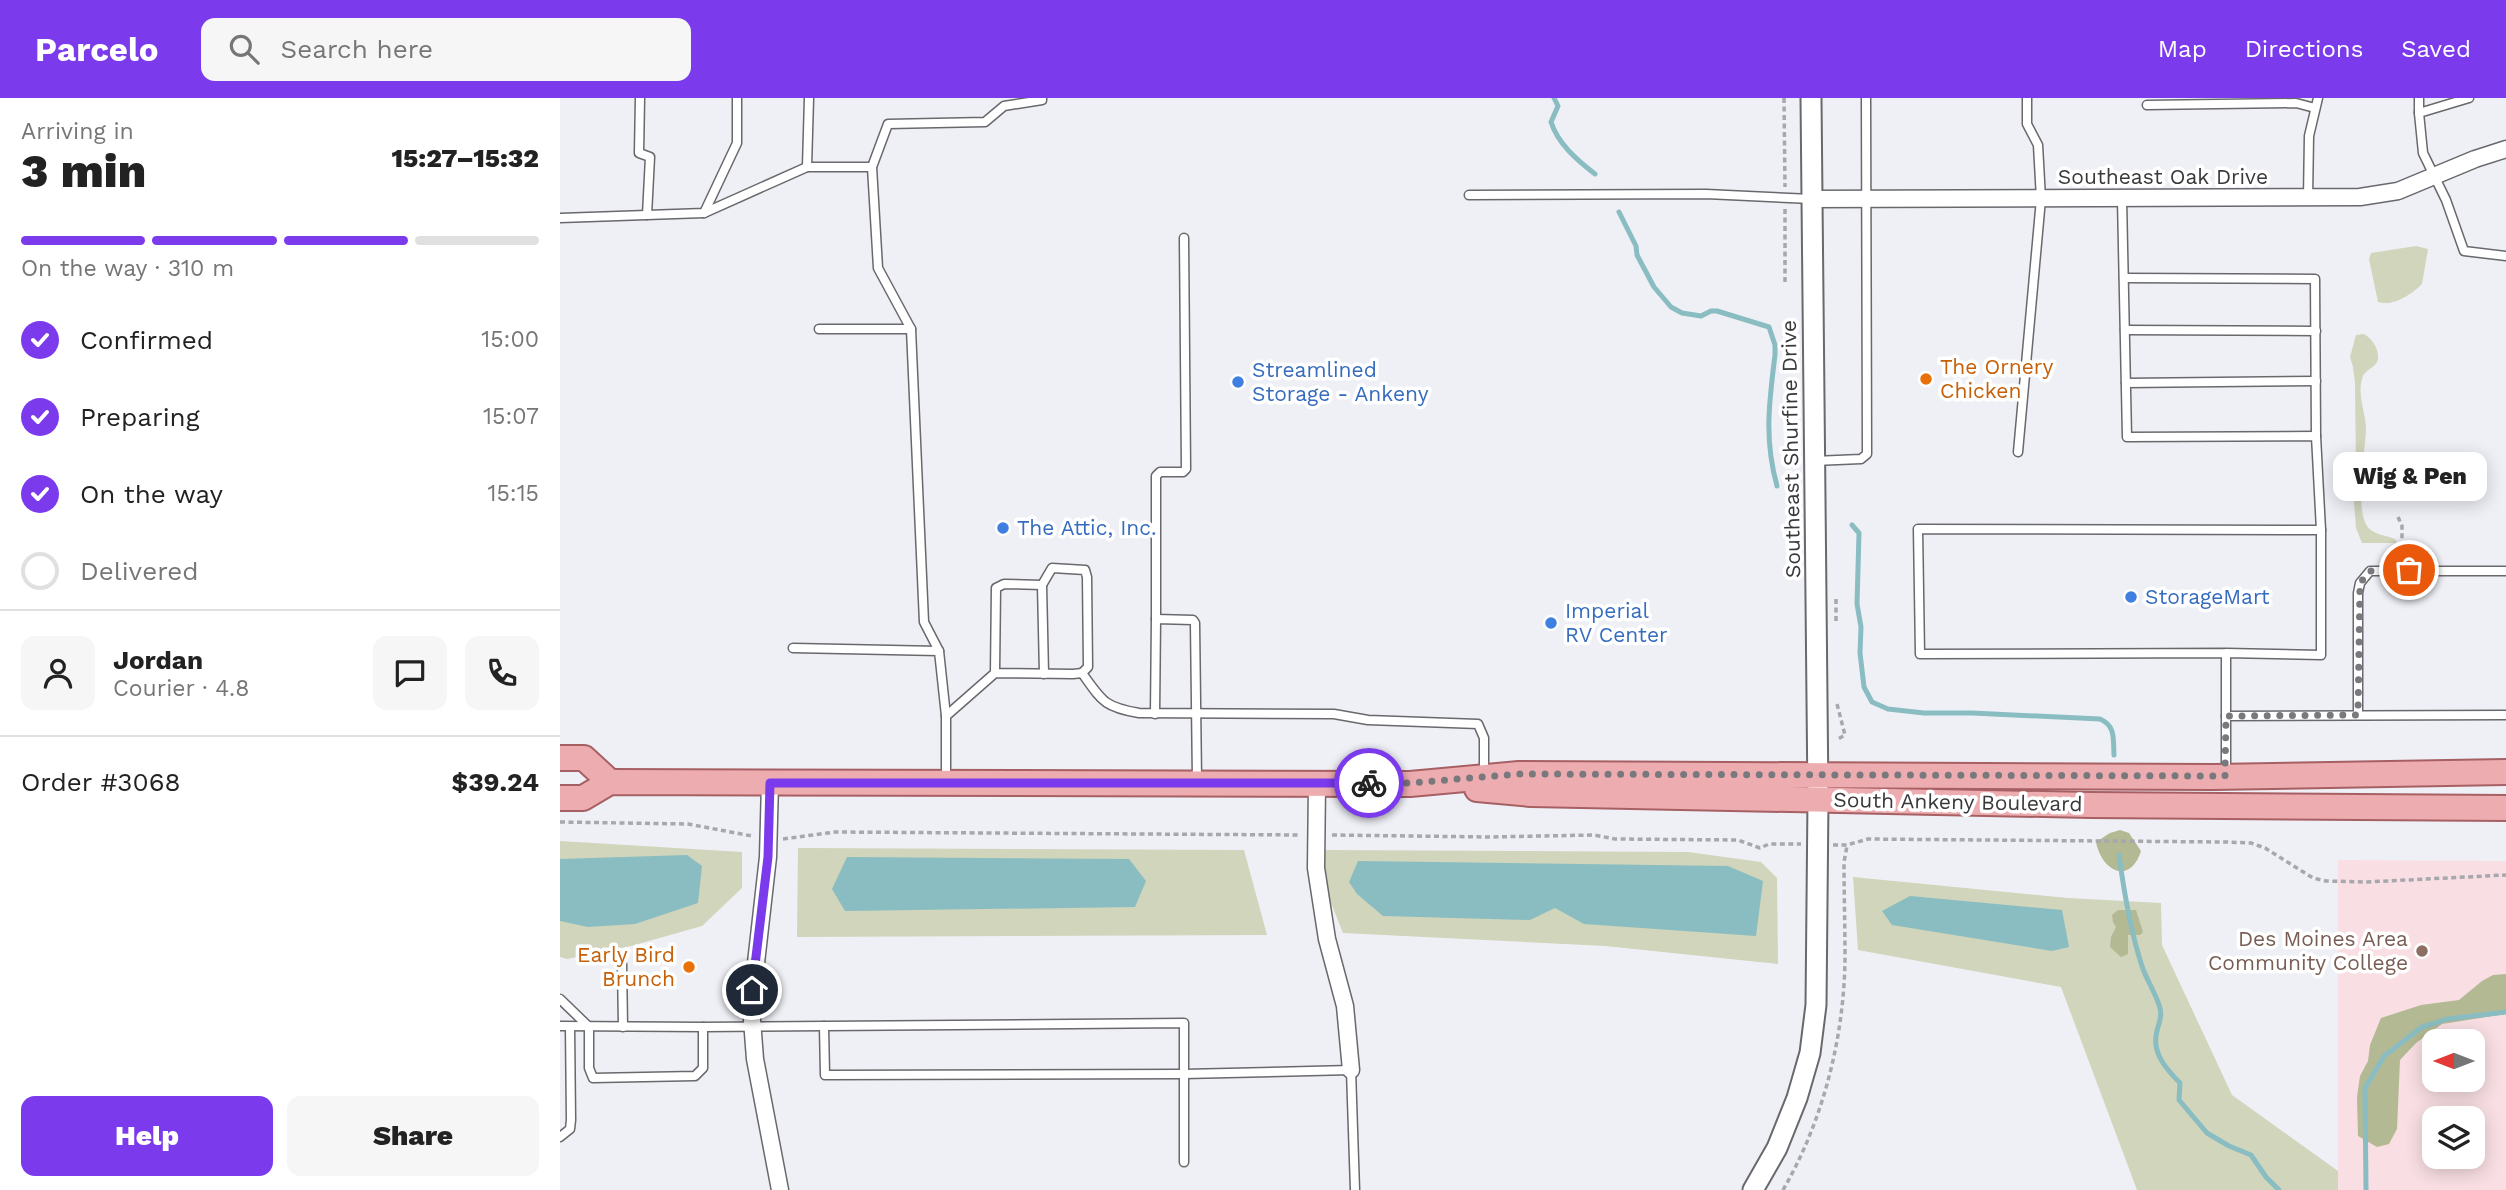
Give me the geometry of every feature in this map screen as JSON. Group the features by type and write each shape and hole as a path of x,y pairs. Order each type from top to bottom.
{"main road":[{"path":"560,758 584,758 610,782"},
{"name":"South Ankeny Boulevard","path":"1410,783 1531,794 2225,776 2506,772"},
{"name":"South Ankeny Boulevard","path":"560,798 583,798 610,782 1410,783 1519,774 2104,805 2506,808"}],"street":[{"name":"Southeast Shurfine Drive","path":"1753,1190 1777,1148 1797,1098 1810,1054 1816,993 1818,788 1811,98"},
{"name":"Southeast Oak Drive","path":"1812,199 2308,198 2380,195 2398,191 2506,149"},
{"path":"770,783 769,841 751,1007 755,1059 780,1190"},
{"path":"1317,783 1316,869 1327,939 1345,1006 1351,1070"}],"lane":[{"path":"640,98 639,153 650,157 648,215"},
{"path":"704,213 737,143 737,98"},
{"path":"807,167 809,98"},
{"path":"946,783 946,716 939,651 924,622 911,328 878,268 872,167 888,124 985,122 1004,106 1042,98"},
{"path":"1814,461 1861,458 1867,454 1866,98"},
{"path":"2018,452 2041,199 2038,145 2027,124 2027,98"},
{"path":"2308,198 2309,136 2318,98"},
{"path":"2419,98 2423,153 2446,200 2464,251 2506,256"},
{"path":"2419,113 2469,98"},
{"path":"2147,105 2296,103 2315,108"},
{"path":"560,218 704,213 807,167 872,167"},
{"path":"1469,195 1706,194 1812,199"},
{"path":"2122,199 2127,437 2316,436"},
{"path":"1155,714 1156,476 1160,472 1183,472 1185,469 1184,238"},
{"path":"2124,278 2315,279 2316,436 2320,530 2321,655 1920,654 1918,529 2320,530"},
{"path":"819,328 911,328"},
{"path":"2125,330 2316,331"},
{"path":"2126,383 2316,382"},
{"path":"946,716 995,673 1044,674 1082,673 1088,667 1085,570 1052,568 1042,584 1044,674"},
{"path":"2358,715 2358,593 2360,583 2370,571 2506,570"},
{"path":"995,673 996,588 1004,584 1042,584"},
{"path":"1156,619 1195,622 1197,783"},
{"path":"793,648 939,651"},
{"path":"2225,776 2226,653"},
{"path":"1082,673 1102,701 1117,710 1196,715 1334,714 1368,720 1478,724 1484,738 1484,777"},
{"path":"2226,716 2506,715"},
{"path":"622,964 623,1027"},
{"path":"560,999 589,1027 589,1068 593,1078 695,1076 703,1068 703,1027"},
{"path":"560,1026 1184,1023 1184,1162"},
{"path":"824,1026 825,1075 1184,1074 1351,1070 1354,1190"},
{"path":"560,1138 570,1129 571,1120 570,1027"}],"path":[{"path":"2398,517 2402,526 2402,560"},
{"path":"560,822 688,824 746,834 769,841 835,832 1490,837 1594,835 1615,839 1738,840 1760,848 1769,844 1847,845 1868,839 2225,842 2258,846 2313,878 2326,881 2367,882 2506,875"}],"shaded area":[{"name":"Des Moines Area Community College","path":"2338,860 2506,861 2506,1190 2338,1190"}],"green space":[{"path":"2416,246 2428,249 2422,284 2396,301 2378,302 2369,259 2371,253"},
{"path":"2364,334 2374,343 2378,360 2365,373 2361,383 2366,423 2362,480 2363,518 2370,529 2395,539 2397,543 2362,543 2356,528 2353,489 2356,472 2355,383 2350,357 2356,335"},
{"path":"2120,830 2129,833 2141,851 2136,862 2124,871 2110,867 2104,861 2096,842"},
{"path":"560,841 742,852 742,888 702,926 631,946 567,959 560,957"},
{"path":"798,848 1244,850 1267,935 797,937"},
{"path":"1322,850 1688,852 1761,862 1777,878 1778,964 1605,946 1343,933 1323,883"},
{"path":"1853,877 2068,898 2161,903 2162,945 2232,1095 2338,1171 2338,1190 2137,1190 2061,987 1858,950"},
{"path":"2118,910 2136,910 2143,932 2140,935 2128,935 2128,954 2121,957 2110,947 2116,927 2112,915"},
{"path":"2506,974 2506,1014 2442,1024 2435,1029 2422,1029 2422,1039 2400,1060 2397,1129 2389,1144 2377,1147 2358,1136 2357,1097 2360,1076 2368,1061 2370,1045 2381,1018 2421,1005 2459,1000 2493,975"}],"water":[{"path":"687,855 702,866 698,903 635,924 588,927 560,921 560,859"},
{"path":"847,857 1129,859 1146,881 1135,907 845,911 832,889"},
{"path":"1358,861 1728,866 1763,881 1756,936 1584,924 1555,908 1530,920 1383,916 1357,894 1349,882"},
{"path":"1910,896 2062,910 2069,947 2052,951 1892,925 1882,911"}],"waterway":[{"path":"1554,98 1558,106 1551,122 1554,130 1569,151 1595,174"},
{"path":"1619,212 1654,287 1671,307 1682,313 1701,316 1717,311 1769,327 1775,345 1769,437 1777,486"},
{"path":"1852,525 1859,533 1857,604 1861,627 1860,653 1864,687 1872,702 1888,709 1924,713 2100,719 2111,729 2114,755"},
{"path":"2119,855 2134,939 2160,1009 2156,1046 2165,1066 2180,1083 2179,1100 2207,1133 2251,1155 2279,1190"},
{"path":"2366,1190 2365,1088 2384,1056 2422,1027 2447,1019 2506,1012"}],"way so far":[{"path":"1369,783 1410,783 1519,774 2225,776 2226,716 2358,715 2360,583 2370,571 2409,570"}],"place":[{"name":"The Ornery Chicken","path":"1926,379"},
{"name":"Streamlined Storage - Ankeny","path":"1238,382"},
{"name":"The Attic, Inc.","path":"1003,528"},
{"name":"Wig & Pen","path":"2409,570"},
{"name":"StorageMart","path":"2131,597"},
{"name":"Imperial RV Center","path":"1551,623"},
{"name":"Des Moines Area Community College","path":"2422,951"},
{"name":"Early Bird Brunch","path":"689,967"}],"route":[{"path":"752,990 768,857 770,783 1369,783"}]}
